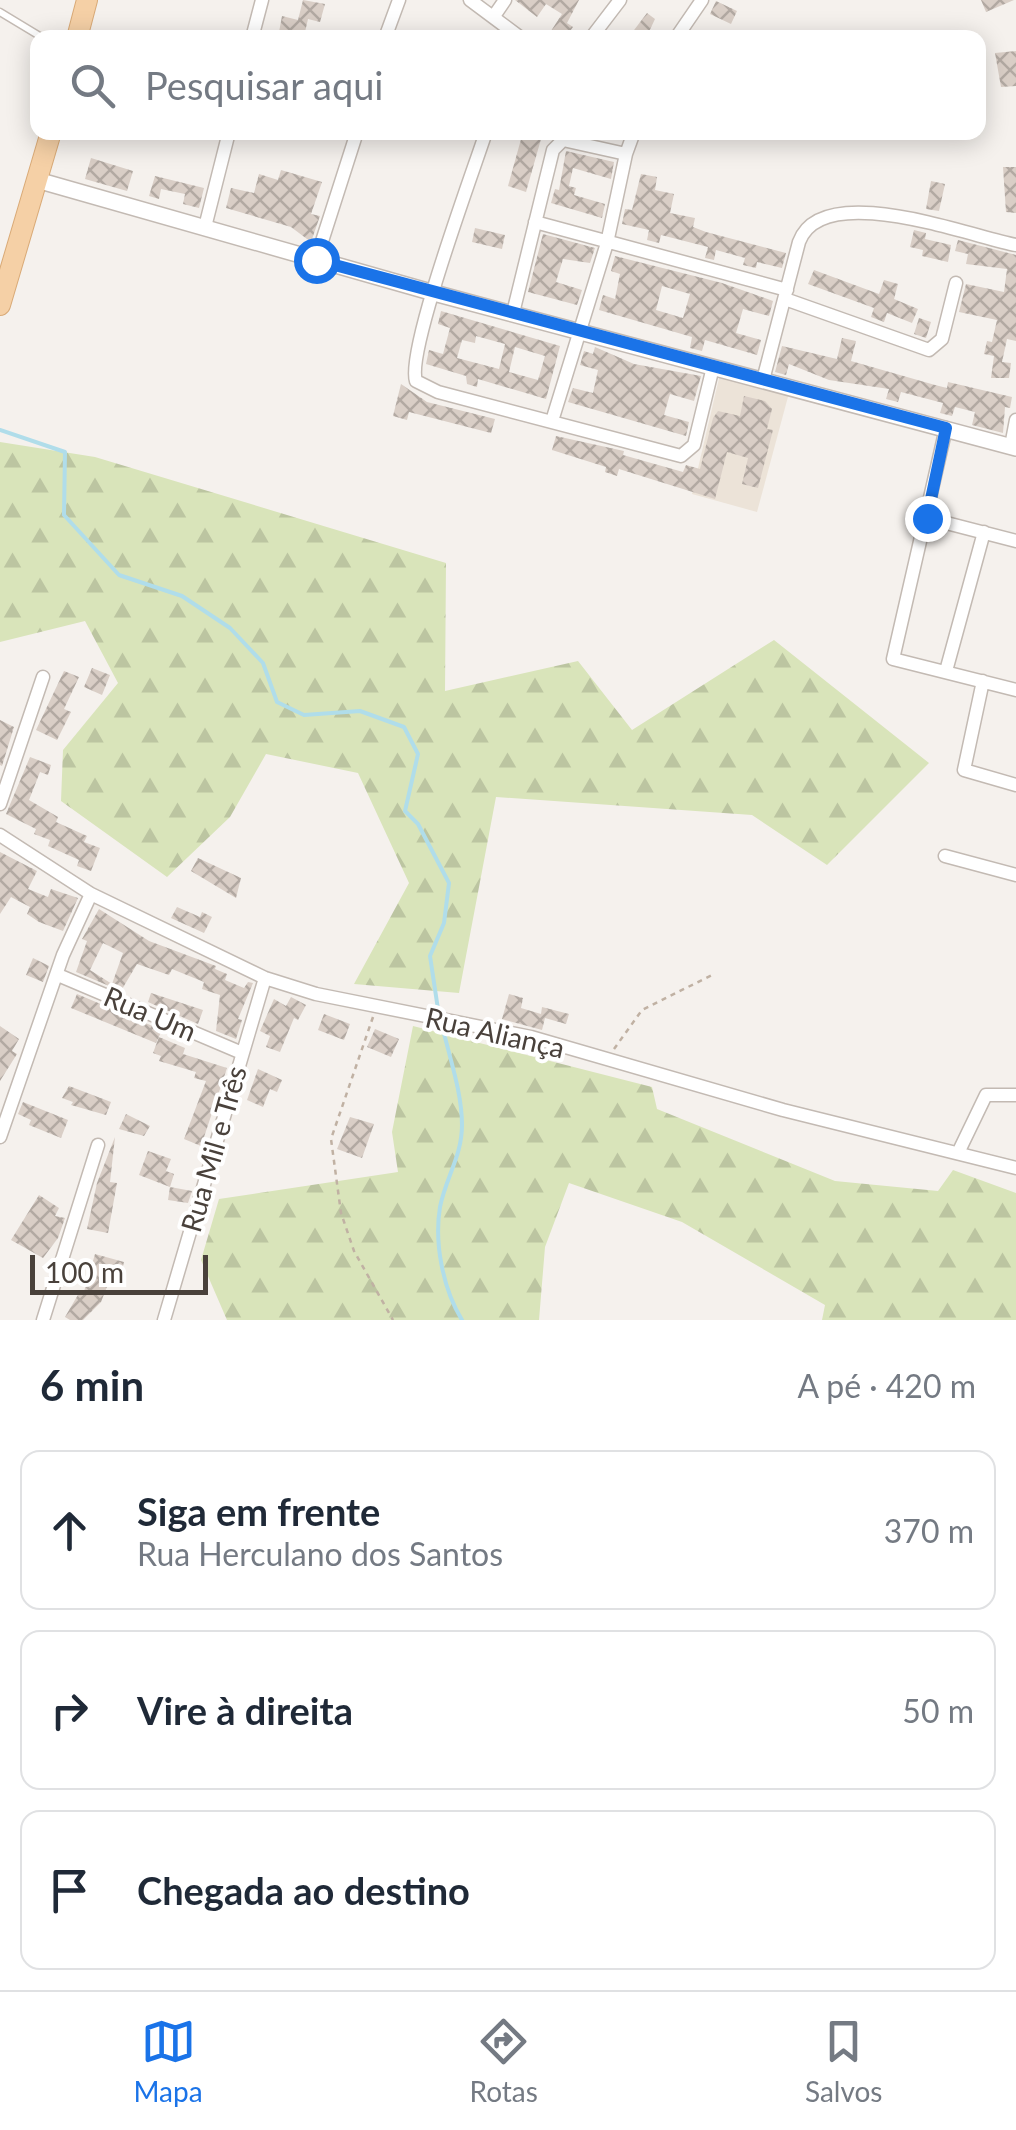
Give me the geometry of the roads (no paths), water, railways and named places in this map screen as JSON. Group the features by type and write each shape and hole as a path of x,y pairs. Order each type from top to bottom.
{"main road":[{"path":"79,30 88,0"},
{"path":"0,305 48,140"}],"street":[{"path":"254,30 262,0"},
{"path":"388,30 400,0"},
{"path":"470,0 511,30"},
{"path":"494,16 505,0"},
{"path":"597,30 620,0"},
{"path":"681,30 702,0"},
{"path":"206,227 227,140"},
{"path":"316,260 354,140"},
{"path":"483,140 434,293 414,366 416,381 438,392 687,454 694,445 713,367"},
{"path":"513,312 557,144 563,140 626,154"},
{"path":"552,421 607,243 631,140"},
{"path":"37,180 434,293 1014,447 1016,420"},
{"path":"763,380 807,226 853,211 1016,245"},
{"path":"535,222 786,294 933,349 942,339 956,283"},
{"path":"946,428 893,659 1016,690"},
{"path":"927,518 1016,542"},
{"path":"946,671 984,532"},
{"path":"0,804 43,678"},
{"path":"984,681 964,770 1016,785"},
{"name":"Rua Aliança","path":"0,835 92,894 266,978 376,1006 531,1038 783,1110 1016,1168"},
{"path":"945,856 1016,876"},
{"path":"0,1137 58,975 92,894"},
{"name":"Rua Um","path":"58,975 242,1053"},
{"name":"Rua Mil e Três","path":"164,1320 266,978"},
{"path":"958,1153 986,1095 1016,1095"},
{"path":"43,1320 98,1145"}],"lane":[{"path":"0,12 30,30"}],"waterway":[{"path":"0,430 65,452 64,515 119,575 182,596 230,628 263,663 277,702 304,715 360,711 404,727 418,754 405,811 418,824 449,883 444,923 430,956 439,1016"},
{"path":"442,1025 458,1087 462,1125 440,1207 439,1250 445,1280 462,1320"}]}
